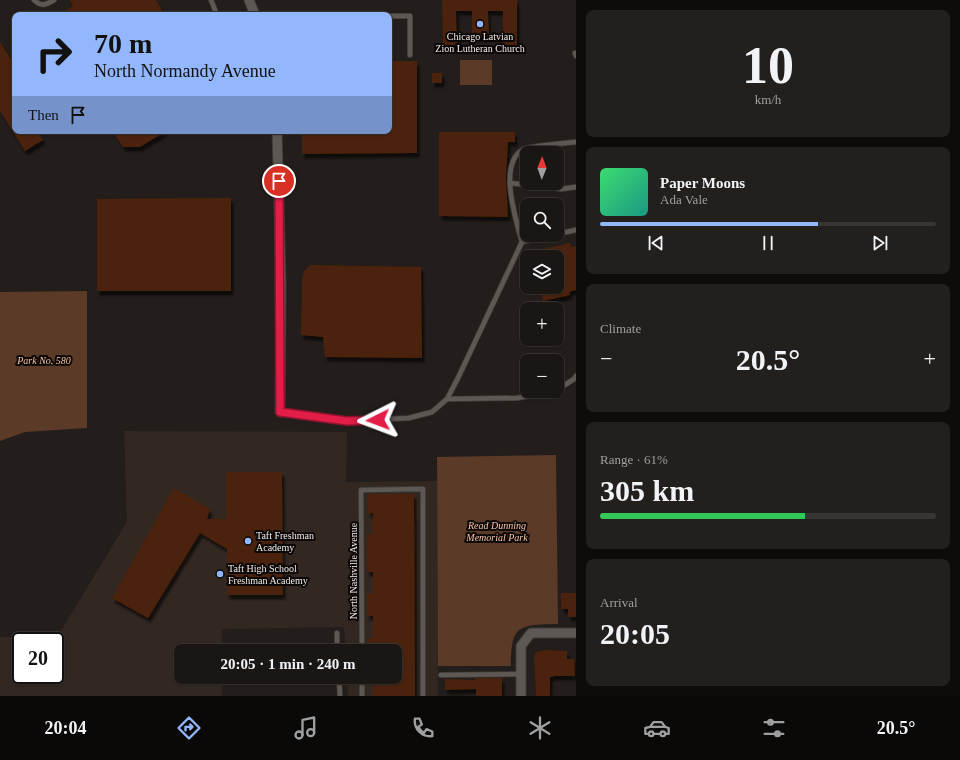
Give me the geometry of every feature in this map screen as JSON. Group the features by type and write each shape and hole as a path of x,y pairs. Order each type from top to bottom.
{"street":[{"path":"249,0 254,12"},
{"path":"277,134 281,282 280,412"},
{"path":"521,696 521,646 531,633 576,633"}],"lane":[{"path":"34,0 38,4 42,5 54,0"},
{"path":"211,0 216,12"},
{"path":"392,16 410,16 410,54"},
{"path":"520,234 512,203 510,183 513,160 524,149 576,142"},
{"path":"510,183 561,189 576,187"},
{"path":"564,233 576,230"},
{"path":"280,412 347,421 409,418 432,412 446,399 522,242"},
{"path":"564,386 576,376"},
{"path":"446,399 520,397"},
{"name":"North Nashville Avenue","path":"362,644 361,490 423,489 423,696"},
{"path":"337,633 338,644"},
{"path":"441,675 521,674"},
{"path":"339,684 340,696"},
{"path":"362,684 362,696"}],"shaded area":[{"name":"Taft High School Freshman Academy","path":"124,431 347,432 346,482 437,481 438,696 348,696 347,684 402,684 402,644 345,644 344,627 222,629 222,644 174,644 174,684 222,684 222,696 0,696 0,637 12,637 12,684 64,684 64,632 60,632 127,522"}],"green space":[{"path":"460,60 492,60 492,85 460,85"},
{"name":"Park No. 580","path":"87,291 87,428 25,432 0,441 0,292"},
{"name":"Read Dunning Memorial Park","path":"556,455 558,624 534,625 520,630 513,642 511,666 438,666 437,457"}],"building":[{"path":"70,0 156,0 163,12 63,12 73,6"},
{"name":"Chicago Latvian Zion Lutheran Church","path":"442,0 517,0 517,45 503,45 503,11 488,11 489,37 472,37 472,11 456,11 457,45 443,45"},
{"path":"0,42 12,61 12,130 0,111"},
{"path":"392,61 417,61 417,153 302,154 302,134 392,134"},
{"path":"432,73 442,73 442,83 432,83"},
{"path":"439,132 515,132 515,142 508,142 506,178 508,217 439,216"},
{"path":"14,134 39,134 43,140 25,151"},
{"path":"114,134 161,134 140,147 123,147"},
{"path":"231,198 231,291 97,291 97,199"},
{"path":"570,243 571,247 576,246 576,290 569,292 570,295 543,301 542,294 564,294 564,250 539,250"},
{"path":"310,265 421,267 422,358 325,357 323,337 301,335 302,280 304,271"},
{"name":"Taft Freshman Academy","path":"226,472 282,472 283,595 227,595 227,549 200,533 148,618 112,598 174,488 210,509 207,519 226,519"},
{"path":"368,494 414,494 415,696 373,696 373,684 402,684 402,644 368,644 368,638 373,638 373,616 367,616 367,593 373,593 373,572 367,572 367,535 372,535 373,513 368,513"},
{"path":"561,593 576,593 576,617 568,617 568,609 561,609"},
{"path":"546,650 567,651 567,659 574,659 575,676 550,677 550,696 536,696 534,656 536,652"},
{"path":"475,678 502,678 502,696 476,696 476,689 445,690 445,679 475,680"}],"place":[{"name":"Chicago Latvian Zion Lutheran Church","path":"480,24"},
{"name":"Taft Freshman Academy","path":"248,541"},
{"name":"Taft High School Freshman Academy","path":"220,574"}],"route":[{"path":"279,181 279,243 281,282 280,412 347,421 378,420"}]}
